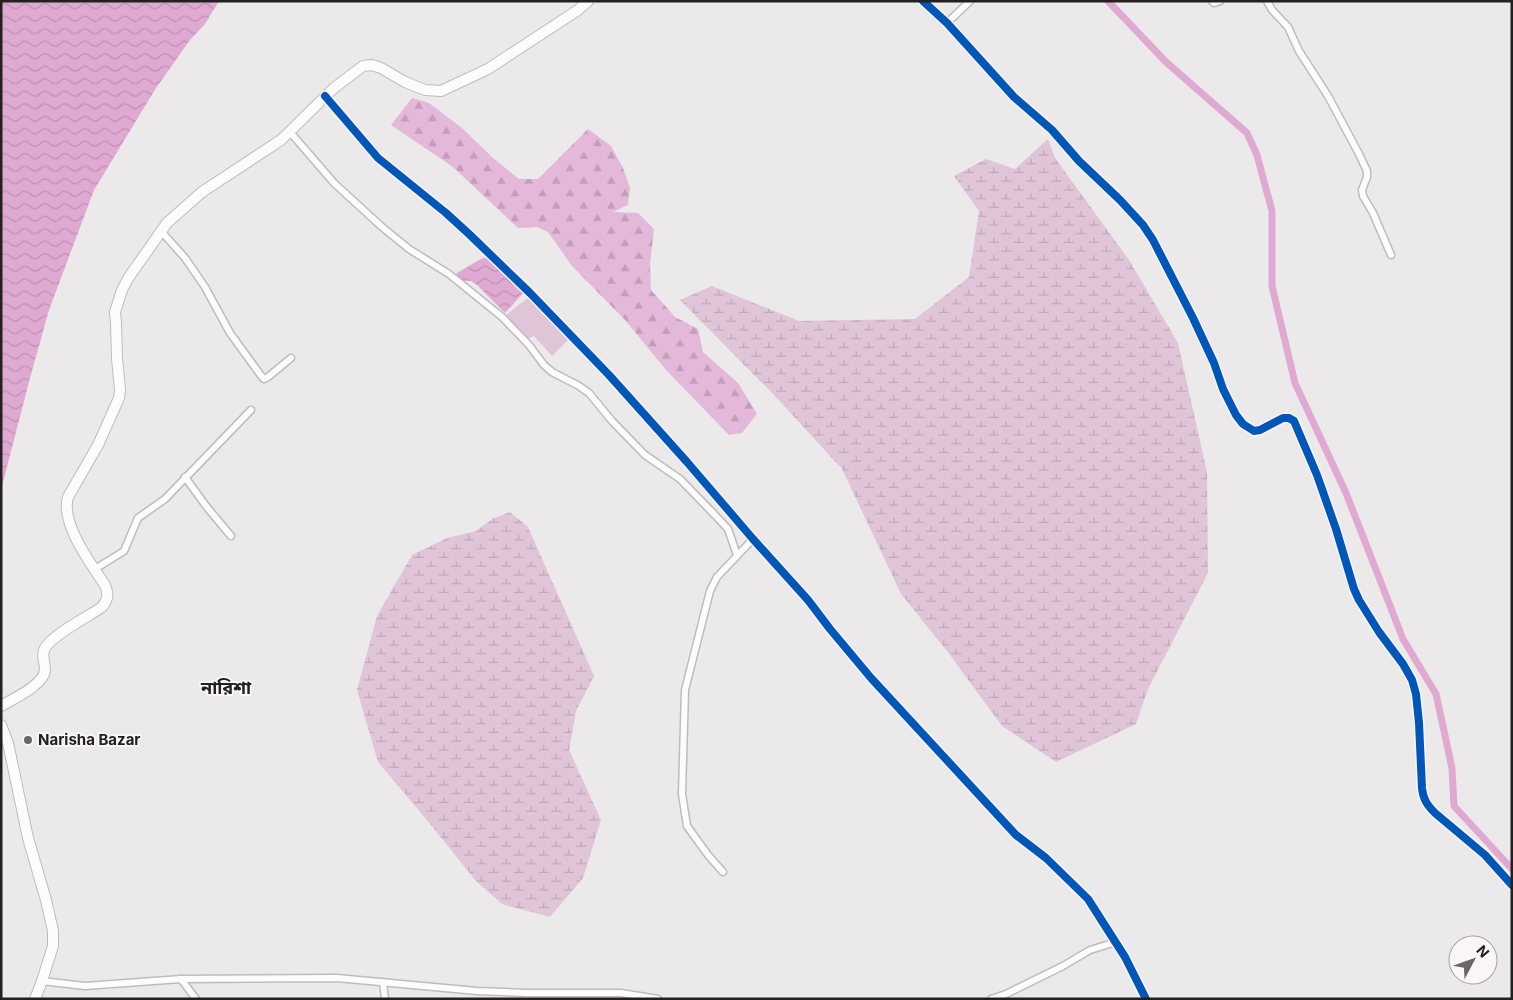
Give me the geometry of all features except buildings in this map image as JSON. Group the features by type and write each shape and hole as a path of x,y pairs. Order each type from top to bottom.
{"main road":[{"path":"1,706 37,684 42,678 45,670 43,656 47,645 60,634 102,607 106,601 108,592 75,536 68,520 66,503 98,445 118,398 120,390 115,312 122,290 167,223 202,192 281,140 346,77 363,66 372,65 381,68 405,82 425,90 441,91 488,69 578,10 588,1"},
{"path":"1,725 8,743 28,838 53,932 53,946 35,999"}],"street":[{"path":"923,1 947,24 1014,97 1052,130 1079,161 1143,225 1153,240 1193,318 1214,363 1223,389 1236,415 1243,424 1254,430 1260,430 1283,418 1289,418 1294,421 1317,475 1359,600 1412,680 1417,701 1424,799 1431,809 1485,855 1512,885"},
{"path":"947,24 970,1"},
{"path":"1212,1 1214,3 1220,1"},
{"path":"1267,1 1288,27 1299,51 1328,96 1359,154 1367,171 1367,177 1362,190 1363,196 1373,213 1391,255"},
{"path":"325,96 378,158 469,234 530,293 609,375 688,462 808,600 871,678 1016,835 1046,858 1088,899 1125,957 1146,999"},
{"path":"290,132 334,183 382,227 410,249 449,274 502,317 529,345 544,365 552,372 589,393 612,421 645,455 680,479 728,529 737,555"},
{"path":"161,231 185,258 205,287 230,333 264,379 291,358"},
{"path":"95,569 124,551 138,518 165,498 220,444 251,410"},
{"path":"185,477 231,536"},
{"path":"723,872 687,826 682,794 685,690 710,591 717,577 753,539"},
{"path":"991,999 1006,994 1055,970 1090,950 1116,942"},
{"path":"42,980 85,986 181,979 337,978 477,991 621,993 658,999"},
{"path":"181,979 196,999"},
{"path":"383,982 384,999"}],"green space":[{"path":"412,98 429,103 462,128 493,158 519,179 538,179 588,129 611,146 623,168 630,188 628,205 613,212 638,213 654,229 650,263 651,290 675,317 698,329 703,352 738,383 757,414 742,433 729,435 666,370 626,321 572,266 548,232 537,227 518,228 453,167 391,125"},
{"path":"1048,139 1055,158 1129,260 1178,343 1207,472 1208,573 1148,689 1136,724 1056,762 1002,726 947,651 901,594 842,469 774,395 680,300 712,286 799,321 915,319 969,277 979,211 954,176 986,159 1015,169"},
{"path":"530,296 568,340 552,356 534,336 525,340 505,316"},
{"path":"510,512 528,527 594,676 576,711 569,750 601,820 583,878 550,917 502,904 476,881 378,762 357,690 377,616 412,555 447,538 476,531 492,519"}],"water":[{"path":"1,1 219,1 205,24 190,40 156,88 94,190 49,310 1,490"},
{"path":"489,256 524,292 505,313 477,285 471,281 462,281 456,276 457,273"}],"waterway":[{"path":"1108,1 1166,62 1247,133 1257,155 1272,211 1272,286 1295,383 1346,493 1403,639 1436,694 1452,768 1454,806 1512,869"}],"cycle path":[{"path":"923,1 947,23 1014,97 1052,130 1079,161 1143,225 1153,240 1193,318 1214,363 1223,389 1236,415 1243,424 1254,431 1260,430 1283,418 1289,418 1294,421 1317,475 1359,600 1412,680 1416,694 1419,723 1424,799 1435,813 1485,855 1512,885"},
{"path":"325,96 378,158 469,234 530,293 609,375 808,600 871,678 1016,835 1046,858 1088,899 1125,957 1146,999"}],"place":[{"name":"Narisha Bazar","path":"28,740"}],"district":[{"name":"নারিশা","path":"226,688"}]}
